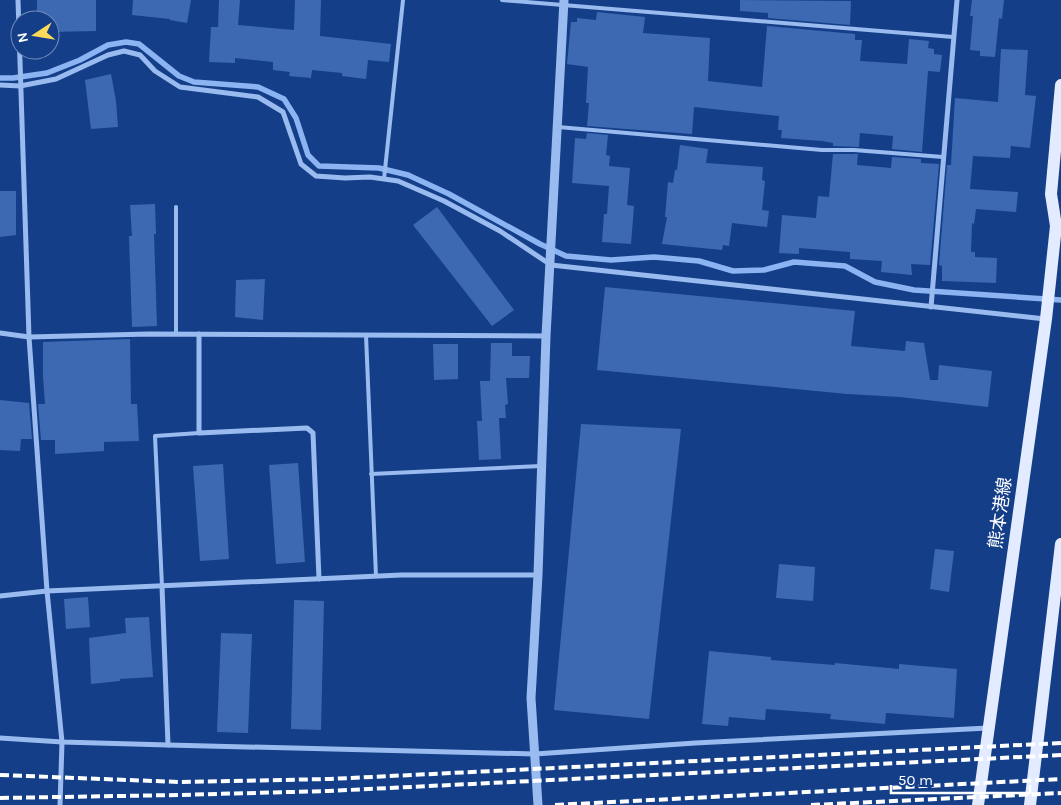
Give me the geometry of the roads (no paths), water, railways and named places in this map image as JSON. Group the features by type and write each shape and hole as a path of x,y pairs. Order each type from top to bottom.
{"main road":[{"name":"熊本港線","path":"978,805 1046,319 1058,220 1051,194 1061,85"},
{"path":"1030,805 1061,544"}],"street":[{"path":"18,0 29,337 48,591 62,742 60,805"},
{"path":"931,307 957,0"},
{"path":"538,805 531,698 538,575 546,336 564,2"},
{"path":"0,85 20,86 56,79 108,55 124,51 140,55 155,71 180,87 258,97 283,112 301,164 316,176 370,177 398,181 444,201 500,231 551,265 1046,319"},
{"path":"0,333 29,337 176,334 546,336"},
{"path":"199,334 199,433 307,428 313,433 319,579"},
{"path":"0,596 48,591 376,576 538,575"},
{"path":"162,586 168,745"},
{"path":"0,738 62,742 535,754 695,743 988,728"}],"lane":[{"path":"384,179 403,0"},
{"path":"502,0 564,2 953,36"},
{"path":"558,127 822,150 854,150 943,157"},
{"path":"176,207 176,334"},
{"path":"366,335 376,576"},
{"path":"162,586 155,436 199,433"},
{"path":"371,474 542,466"}],"waterway":[{"path":"0,78 47,73 80,60 108,45 126,42 139,44 179,76 194,82 258,87 284,99 296,118 308,155 319,166 379,168 408,175 449,194 540,244 566,256 611,260 654,257 699,261 733,271 764,270 794,262 845,266 875,282 914,290 1061,300"}],"railway":[{"path":"0,775 179,782 330,779 1061,743"},
{"path":"0,798 328,791 1061,755"},
{"path":"555,805 1061,779"},
{"path":"811,805 1061,793"}]}
